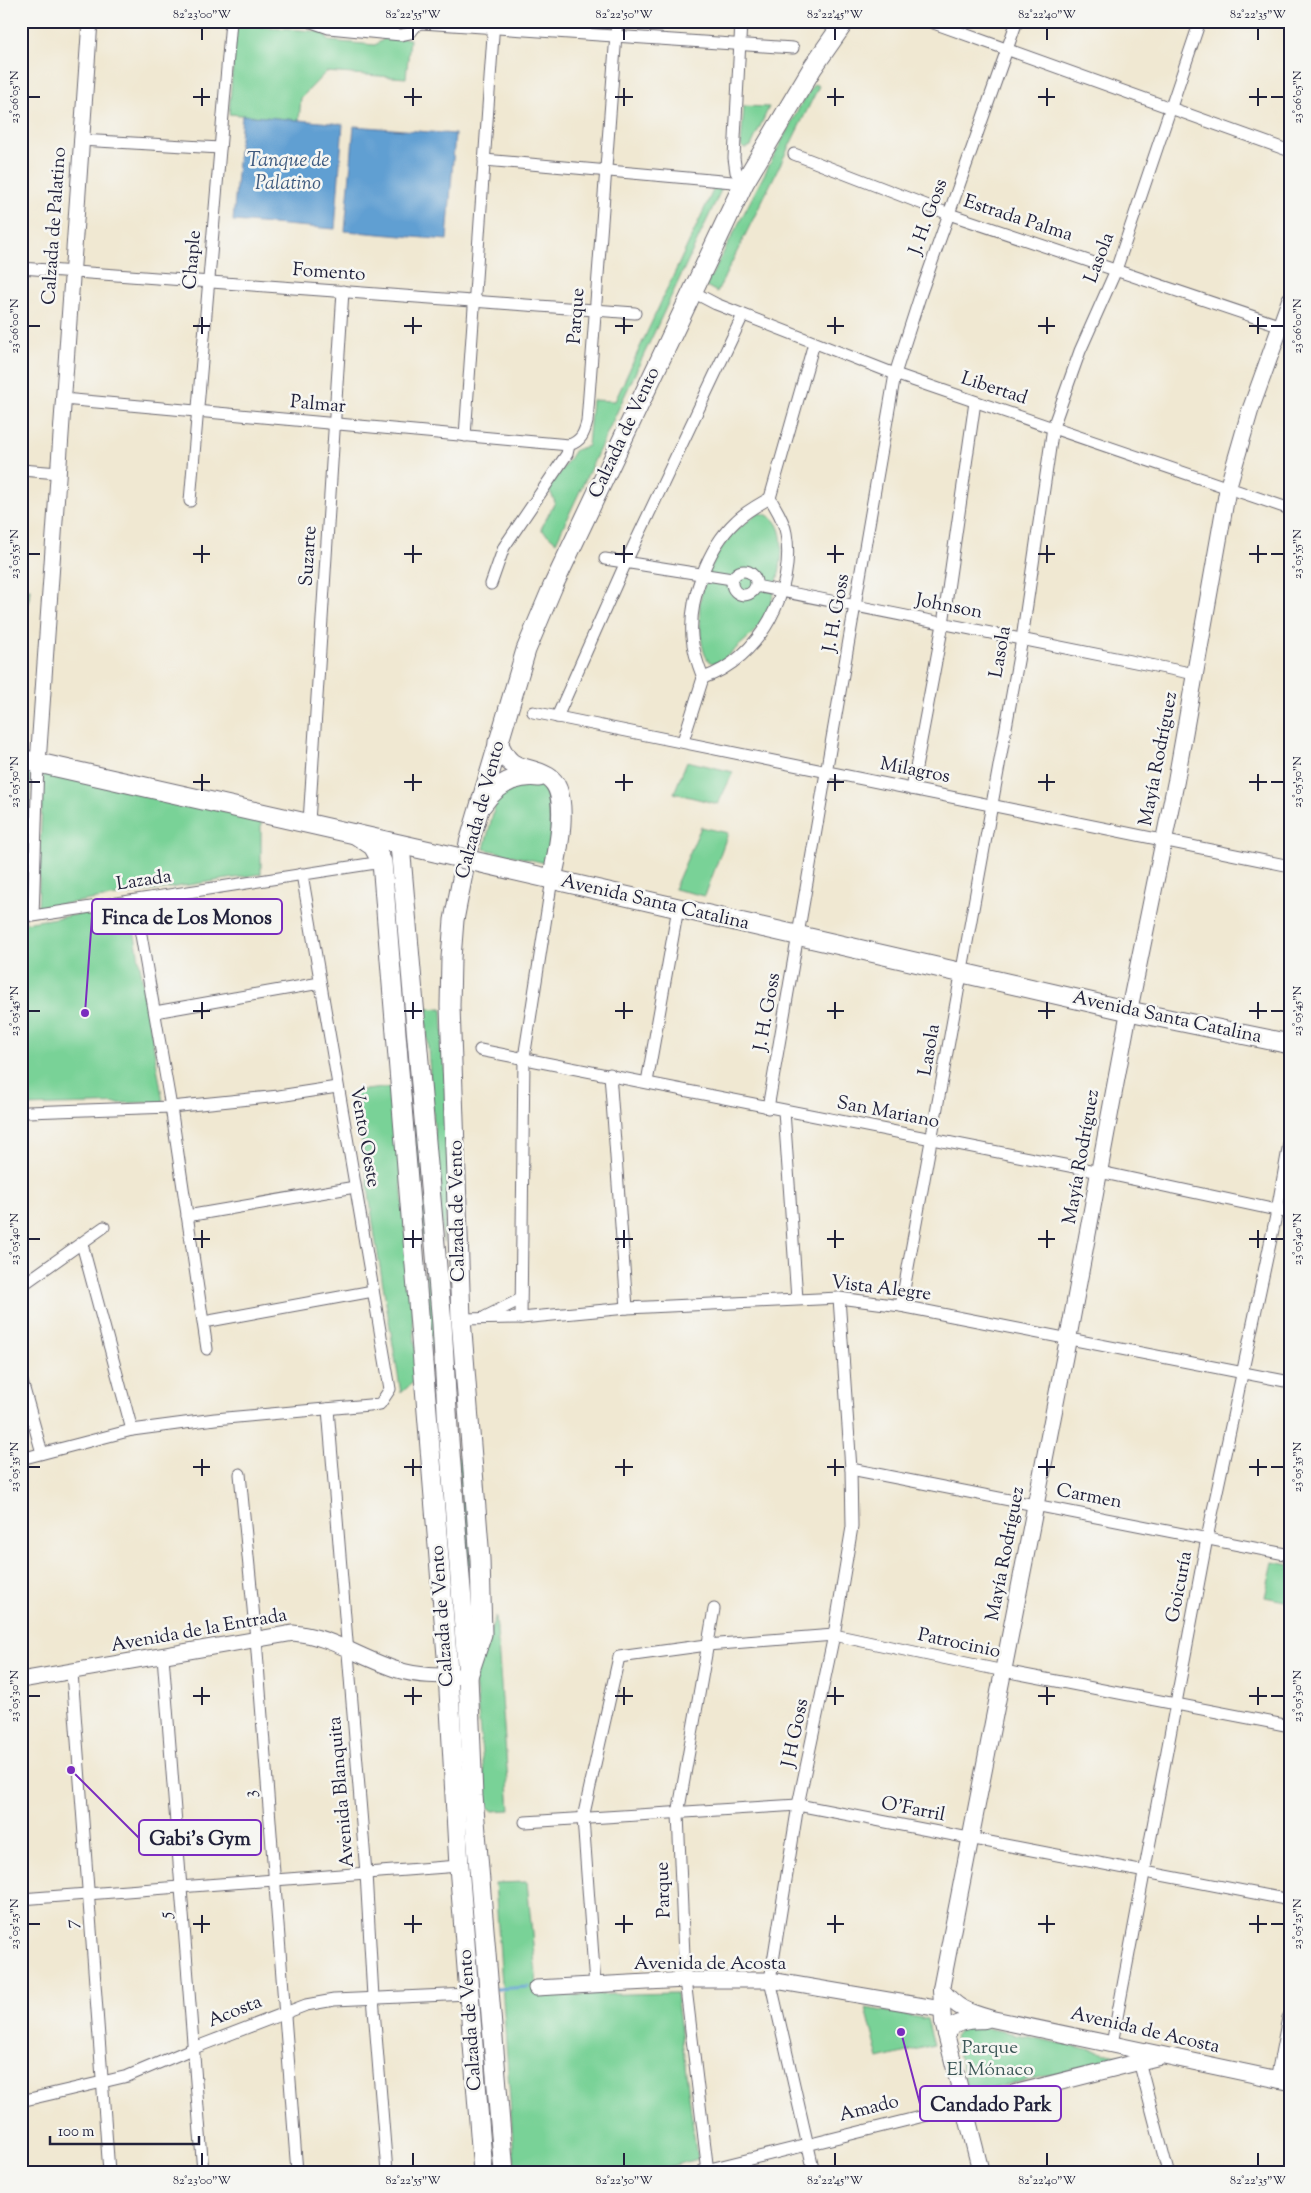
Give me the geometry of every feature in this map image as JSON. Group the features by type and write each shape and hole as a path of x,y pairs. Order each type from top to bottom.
{"main road":[{"name":"Calzada de Vento","path":"468,1676 482,1634 480,1559 461,1319 458,1188 450,1006 451,958 457,903 478,812 498,742 526,650 553,586 691,291 744,183 813,67 845,21"},
{"name":"Mayía Rodríguez","path":"981,2172 946,2034 941,2008 941,1989 1068,1339 1129,1011 1164,839 1228,487 1250,411 1285,327 1290,300"},
{"path":"498,742 504,756 512,764 549,777 556,786 562,813 552,879"},
{"name":"Avenida Santa Catalina","path":"30,761 309,822 400,845 1129,1011 1290,1044"},
{"path":"478,812 498,787 518,777 527,776 544,779 560,799"},
{"path":"355,834 373,846 382,862 392,848 400,845"},
{"name":"Calzada de Vento","path":"400,845 442,1324 448,1428 468,1676 473,1796 504,2172"},
{"name":"Calzada de Vento","path":"382,862 448,1676 459,1866 483,2172"},
{"path":"425,1390 452,1275 458,1188"},
{"name":"Avenida de Acosta","path":"941,1989 954,2004 966,2012 992,2019 1284,2081"},
{"name":"Avenida de Acosta","path":"946,2034 950,2026 957,2023 992,2019"},
{"name":"Amado","path":"964,2106 1164,2056"}],"street":[{"name":"Calzada de Palatino","path":"30,761 47,608 59,473 80,140 90,21"},
{"name":"Chaple","path":"190,501 230,21"},
{"path":"309,21 329,28 402,36 410,32 417,24 422,23 494,24 616,38 794,48"},
{"name":"Parque","path":"491,584 504,546 566,454 569,445 578,442 585,432 617,21"},
{"path":"741,21 734,158 736,172 744,183"},
{"path":"928,21 1290,151"},
{"name":"J. H. Goss","path":"768,1108 828,773 895,374 921,293 1018,21"},
{"name":"Lasola","path":"901,1306 1022,639 1053,427 1080,351 1116,270 1200,21"},
{"path":"466,436 494,24"},
{"path":"80,140 220,148"},
{"name":"Estrada Palma","path":"794,154 949,214 1285,327"},
{"path":"484,160 744,183"},
{"name":"Fomento","path":"21,268 634,313"},
{"name":"Suzarte","path":"309,822 343,291"},
{"name":"Libertad","path":"691,291 814,344 895,374 1290,508"},
{"path":"557,717 626,562 743,315"},
{"path":"703,678 727,665 743,653 756,639 774,612 782,590 788,559 787,538 783,522 770,498 814,344"},
{"name":"Palmar","path":"64,399 569,445"},
{"path":"912,789 943,624 975,402"},
{"path":"21,470 59,473"},
{"path":"683,741 703,678 692,639 692,625 695,601 703,575 715,549 734,523 749,509 770,498"},
{"path":"605,559 732,580 736,573 748,571 754,576 756,586"},
{"name":"Johnson","path":"732,580 732,588 742,595 750,594 756,586 782,590 1195,674"},
{"name":"Milagros","path":"533,712 683,741 828,773 993,804 1290,866"},
{"name":"Lazada","path":"30,761 33,916 382,862"},
{"name":"Vento Oeste","path":"302,874 390,1389 380,1404 328,1409"},
{"path":"521,1318 519,1300 524,1058 552,879"},
{"path":"647,1082 678,908"},
{"path":"140,928 171,1107 207,1349"},
{"path":"155,1012 320,983"},
{"name":"San Mariano","path":"480,1050 610,1074 768,1108 1100,1172 1290,1213"},
{"path":"610,1074 627,1308"},
{"path":"28,1112 171,1107 278,1096 337,1087"},
{"path":"784,1111 797,1299"},
{"name":"Goicuría","path":"1112,2044 1207,1538 1277,1211 1290,1138"},
{"path":"187,1216 355,1187"},
{"path":"21,1286 104,1227"},
{"path":"82,1244 132,1430"},
{"path":"204,1322 374,1291"},
{"name":"Vista Alegre","path":"461,1319 521,1318 627,1308 839,1298 901,1306 1290,1382"},
{"name":"J H Goss","path":"814,2172 770,1980 798,1805 834,1635 852,1527 851,1469 839,1298"},
{"path":"481,1320 519,1300"},
{"path":"21,1378 42,1453"},
{"path":"21,1458 132,1430 215,1419 328,1409"},
{"name":"Avenida Blanquita","path":"328,1409 366,1873 373,1997 387,2172"},
{"name":"Carmen","path":"851,1469 1290,1555"},
{"name":"3","path":"240,1474 256,1639 297,2172"},
{"name":"Parque","path":"705,2171 685,1980 678,1814 714,1609"},
{"name":"Avenida de la Entrada","path":"21,1680 72,1673 293,1633 310,1634 398,1670 417,1674 468,1676"},
{"name":"Patrocinio","path":"583,1818 619,1657 707,1646 834,1635 1004,1671 1290,1726"},
{"name":"5","path":"163,1656 203,2172"},
{"name":"7","path":"72,1673 109,2172"},
{"name":"O'Farril","path":"525,1822 678,1814 798,1805 1290,1900"},
{"path":"583,1818 595,1985"},
{"path":"21,1899 459,1866"},
{"name":"Avenida de Acosta","path":"536,1988 685,1980 770,1980 941,2008"},
{"name":"Acosta","path":"21,2101 128,2076 286,2012 334,2000 470,1994"},
{"path":"1284,2081 1290,2018"},
{"path":"1139,2061 1168,2172"},
{"name":"Amado","path":"705,2171 964,2106"}],"green space":[{"path":"236,24 323,32 329,41 375,45 387,37 410,39 406,78 326,72 301,98 299,120 229,114"},
{"path":"814,84 819,86 717,292 706,286 800,106"},
{"path":"744,106 769,107 751,146 744,149 741,146"},
{"path":"715,186 722,188 556,542 541,529 555,502 549,489 575,450 588,446 592,400 615,401"},
{"path":"760,513 771,517 777,525 781,536 782,548 779,574 768,613 766,618 750,636 722,661 717,663 710,662 703,648 700,626 700,602 704,584 714,560 725,543 742,526"},
{"path":"21,588 30,589 21,677"},
{"path":"687,761 733,772 718,804 674,793"},
{"path":"21,767 31,769 25,923 130,906 163,1102 24,1106 21,1122"},
{"path":"43,772 261,819 261,874 38,908"},
{"path":"536,783 547,789 555,800 554,839 545,863 484,849 496,801 507,789"},
{"path":"701,827 728,833 705,896 674,889"},
{"path":"395,884 436,1326 432,1353"},
{"path":"442,1008 450,1183 443,1242 425,1009"},
{"path":"393,1087 418,1378 401,1393 375,1237 355,1091"},
{"path":"458,1456 466,1463 475,1635 472,1647"},
{"path":"1273,1562 1290,1565 1290,1602 1265,1597"},
{"path":"496,1616 510,1810 493,1811 487,1806 474,1670"},
{"path":"527,1882 538,1996 676,1993 697,2159 650,2172 515,2172 495,1883"},
{"path":"866,2008 927,2019 934,2045 879,2059"},
{"name":"Parque El Mónaco","path":"962,2028 986,2028 1127,2057 972,2093 967,2090 954,2037"}],"water":[{"name":"Tanque de Palatino","path":"242,115 343,124 335,229 233,221"},
{"name":"Tanque de Palatino","path":"354,126 455,134 447,240 345,231"}],"waterway":[{"path":"496,1989 528,1987"}],"place":[{"name":"Finca de Los Monos","path":"85,1013"},
{"name":"Gabi’s Gym","path":"71,1770"},
{"name":"Candado Park","path":"901,2032"}]}
